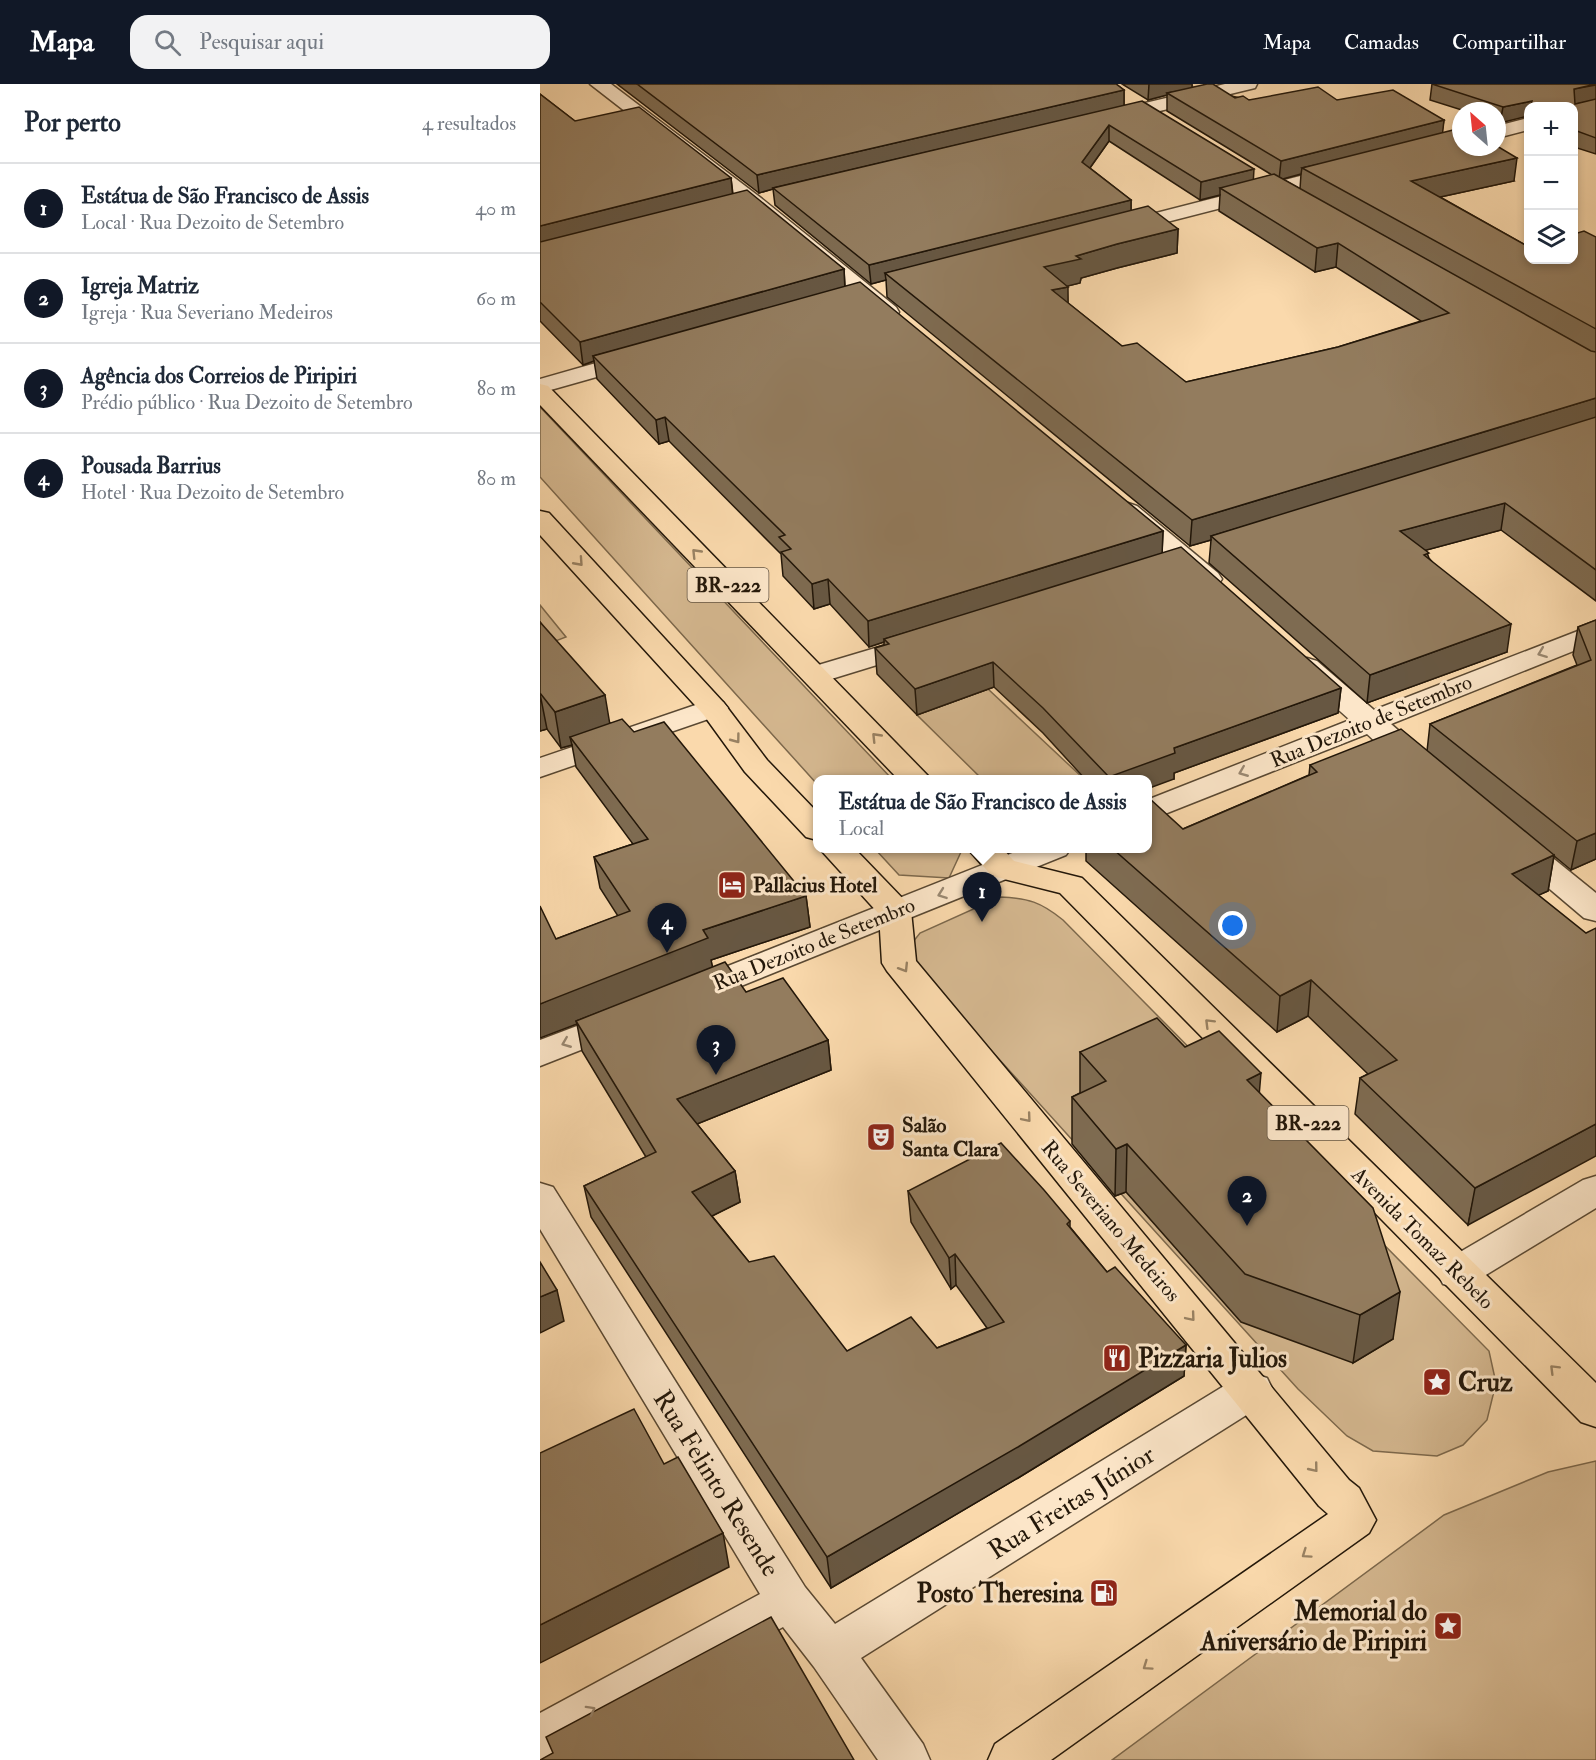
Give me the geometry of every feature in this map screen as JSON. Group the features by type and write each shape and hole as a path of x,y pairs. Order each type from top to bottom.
{"main road":[{"name":"BR-222","path":"540,391 912,775"},
{"path":"540,519 713,708 756,766 813,826"},
{"path":"839,853 895,911"},
{"name":"Avenida Tomaz Rebelo","path":"993,859 1071,885 1596,1410"},
{"name":"Rua Severiano Medeiros","path":"895,911 898,963 1252,1390 1334,1493 1344,1501 1354,1520 1012,1760"}],"street":[{"path":"599,84 754,202 903,324"},
{"path":"1088,122 1248,84"},
{"path":"1125,96 1166,121"},
{"path":"1506,130 1524,125"},
{"path":"1105,232 1368,164"},
{"path":"1255,176 1306,206"},
{"path":"540,386 652,354"},
{"path":"1113,499 1198,557 1230,599"},
{"path":"1153,571 1198,557"},
{"name":"Rua Dezoito de Setembro","path":"1152,809 1596,632"},
{"path":"815,675 939,637"},
{"path":"1290,652 1368,722 1441,782"},
{"path":"540,768 713,708"},
{"path":"1496,827 1596,910"},
{"name":"Rua Dezoito de Setembro","path":"540,1054 895,911 993,859 1030,853"},
{"path":"1457,1273 1596,1190"},
{"name":"Rua Felinto Resende","path":"540,1197 789,1601 830,1652 906,1760"},
{"name":"Rua Freitas Júnior","path":"830,1652 1252,1390"},
{"path":"540,1738 789,1601"}],"shaded area":[{"path":"540,407 888,775 813,775 813,780 540,477"},
{"path":"540,605 566,637 540,647"},
{"path":"988,689 1080,775 978,775 917,715"},
{"path":"879,853 961,853 949,878 899,875"},
{"path":"1000,897 1034,902 1063,920 1489,1351 1496,1383 1487,1420 1463,1445 1437,1456 1373,1451 1347,1436 1298,1389 911,962 909,947 920,933"},
{"path":"1596,1461 1596,1760 1112,1760 1444,1515 1548,1472"}],"building":[{"path":"637,84 1116,84 1124,90 757,175"},
{"path":"1213,84 1235,98 1243,96 1249,100 1318,87 1337,100 1393,90 1444,120 1281,161 1167,93"},
{"path":"1432,84 1596,84 1574,89 1575,102 1532,101 1506,106 1506,102 1488,102"},
{"path":"540,94 575,121 639,107 731,178 540,226"},
{"path":"1596,99 1596,138 1578,131 1578,103"},
{"path":"1142,101 1254,169 1201,182 1109,125 1082,162 1131,200 869,265 773,188"},
{"path":"1452,130 1452,156 1506,156 1506,151 1517,158 1411,181 1524,244 1524,264 1578,264 1578,233 1584,231 1596,237 1596,329 1302,168"},
{"path":"1274,174 1596,352 1596,398 1192,520 885,273 1148,206 1178,229 1076,256 1081,259 1044,267 1068,287 1052,290 1122,346 1137,343 1186,382 1338,347 1449,313 1338,243 1317,248 1220,188"},
{"path":"747,190 844,269 580,342 540,302 540,242"},
{"path":"860,282 1163,531 868,621 828,579 812,584 781,552 791,549 779,537 785,535 665,417 656,420 593,356"},
{"path":"1596,417 1596,570 1505,503 1400,531 1429,553 1424,555 1511,624 1370,675 1211,536"},
{"path":"1181,547 1341,688 1174,748 1175,753 1114,775 1107,775 1043,708 993,662 915,689 875,648 889,644 884,639"},
{"path":"1596,620 1596,833 1577,841 1430,724 1591,660 1578,627"},
{"path":"540,622 605,695 555,712 540,693"},
{"path":"622,719 634,732 664,722 806,896 703,930 708,938 540,1004 540,906 556,939 630,911 594,857 648,839 570,737"},
{"path":"1401,729 1554,855 1512,874 1586,933 1596,928 1596,1124 1475,1188 1360,1078 1397,1060 1311,980 1280,996 1118,853 1152,853 1152,801 1183,829 1317,772 1310,765"},
{"path":"725,962 746,992 783,978 828,1040 677,1099 735,1171 692,1192 749,1262 774,1256 847,1351 911,1317 937,1348 1004,1322 955,1254 949,1258 908,1191 1001,1143 1070,1221 1067,1224 1107,1272 1115,1267 1186,1345 1018,1447 827,1557 584,1186 656,1152 576,1021"},
{"path":"1157,1018 1185,1047 1219,1031 1261,1073 1247,1080 1373,1208 1400,1292 1360,1315 1245,1274 1127,1144 1116,1149 1072,1097 1106,1081 1080,1052"},
{"path":"540,1262 557,1290 540,1297"},
{"path":"634,1409 664,1464 678,1457 723,1533 540,1625 540,1453"},
{"path":"771,1617 854,1760 540,1760 553,1753 546,1737"}],"place":[{"name":"Pallacius Hotel","path":"732,885"},
{"name":"Estátua de São Francisco de Assis","path":"982,922"},
{"name":"Pousada Barrius","path":"667,953"},
{"name":"Agência dos Correios de Piripiri","path":"716,1075"},
{"name":"Salão Santa Clara","path":"881,1137"},
{"name":"Igreja Matriz","path":"1247,1226"},
{"name":"Pizzaria Julios","path":"1117,1358"},
{"name":"Cruz","path":"1437,1382"},
{"name":"Posto Theresina","path":"1104,1593"},
{"name":"Memorial do Aniversário de Piripiri","path":"1448,1626"}]}
